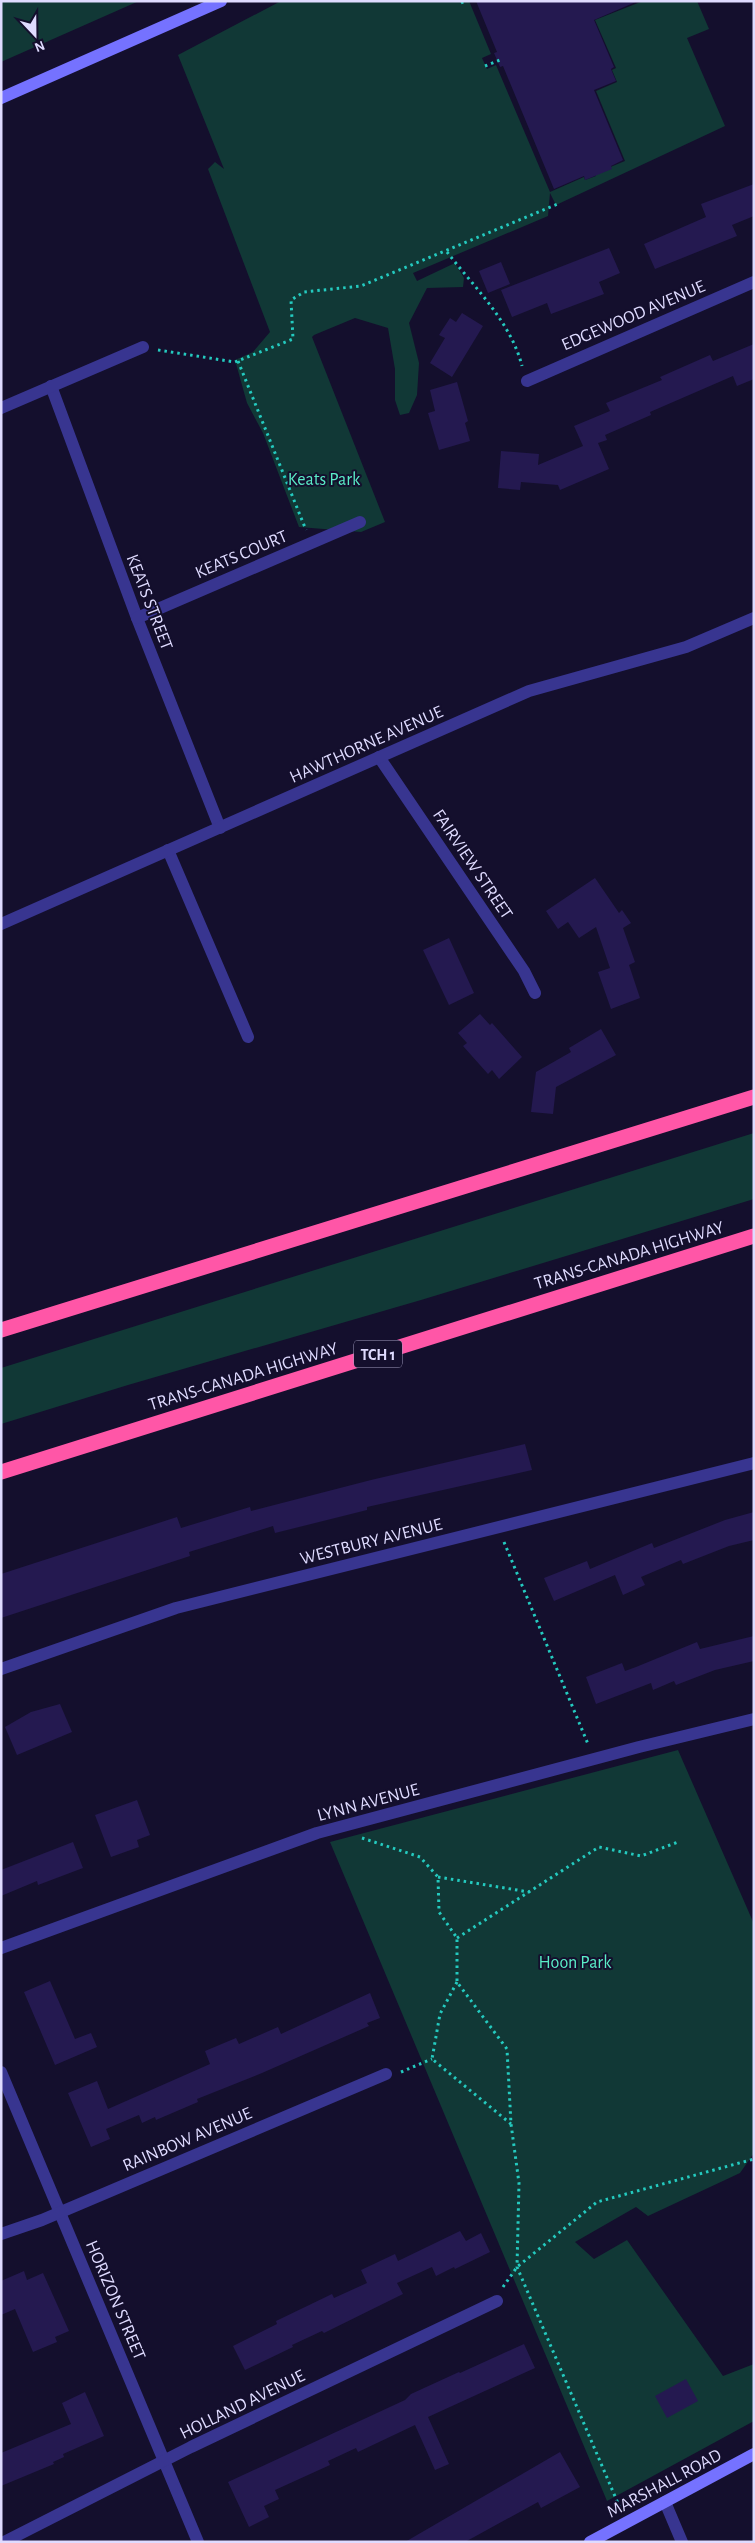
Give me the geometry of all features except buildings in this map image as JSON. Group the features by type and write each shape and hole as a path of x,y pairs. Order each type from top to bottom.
{"highway":[{"path":"1,1330 754,1097"},
{"name":"TRANS-CANADA HIGHWAY","path":"1,1472 754,1236"}],"street":[{"path":"1,98 221,1"},
{"name":"EDGEWOOD AVENUE","path":"526,381 754,282"},
{"path":"1,408 142,347"},
{"name":"KEATS STREET","path":"51,386 137,618 220,828"},
{"name":"KEATS COURT","path":"137,618 360,522"},
{"name":"HAWTHORNE AVENUE","path":"1,924 528,691 686,647 754,618"},
{"name":"FAIRVIEW STREET","path":"379,757 524,971 536,993"},
{"path":"168,850 248,1037"},
{"name":"WESTBURY AVENUE","path":"1,1669 176,1608 754,1463"},
{"name":"LYNN AVENUE","path":"1,1948 335,1829 594,1759 754,1719"},
{"name":"HORIZON STREET","path":"1,2072 198,2542"},
{"name":"RAINBOW AVENUE","path":"1,2234 60,2212 386,2074"},
{"name":"HOLLAND AVENUE","path":"4,2542 497,2301"},
{"name":"MARSHALL ROAD","path":"590,2542 754,2454"},
{"path":"665,2502 682,2542"}],"path":[{"path":"485,66 500,60"},
{"path":"142,347 238,361 293,339 290,300 304,292 361,286 560,204"},
{"path":"447,252 502,322 519,352 526,381"},
{"path":"238,361 311,543"},
{"path":"498,1527 594,1759"},
{"path":"335,1829 420,1857 438,1878 439,1912 457,1938 457,1982 440,2014 432,2059"},
{"path":"457,1938 599,1847 641,1856 678,1842"},
{"path":"438,1878 529,1892"},
{"path":"457,1982 507,2049 511,2124 519,2183 517,2267 626,2523"},
{"path":"407,2070 432,2059"},
{"path":"432,2059 511,2124"},
{"path":"497,2301 502,2289 517,2267 598,2202 754,2159"}],"green space":[{"path":"1,1 139,1 1,62"},
{"name":"Keats Park","path":"281,1 469,1 491,54 482,58 487,69 496,65 550,192 584,177 585,180 596,176 596,173 625,161 596,91 617,82 612,70 616,68 595,20 643,1 697,1 709,29 687,38 725,126 556,205 550,193 548,216 413,273 417,281 455,263 464,278 463,287 427,288 409,323 419,363 417,395 409,413 400,415 395,400 395,369 388,328 355,318 312,337 385,522 361,532 299,527 263,433 247,403 235,360 253,352 270,332 208,169 215,162 224,169 178,55"},
{"path":"754,1133 754,1199 1,1424 1,1368"},
{"name":"Hoon Park","path":"678,1750 754,1924 754,2153 740,2173 648,2216 636,2207 575,2242 594,2259 627,2240 723,2376 754,2364 754,2421 607,2501 330,1842"}]}
